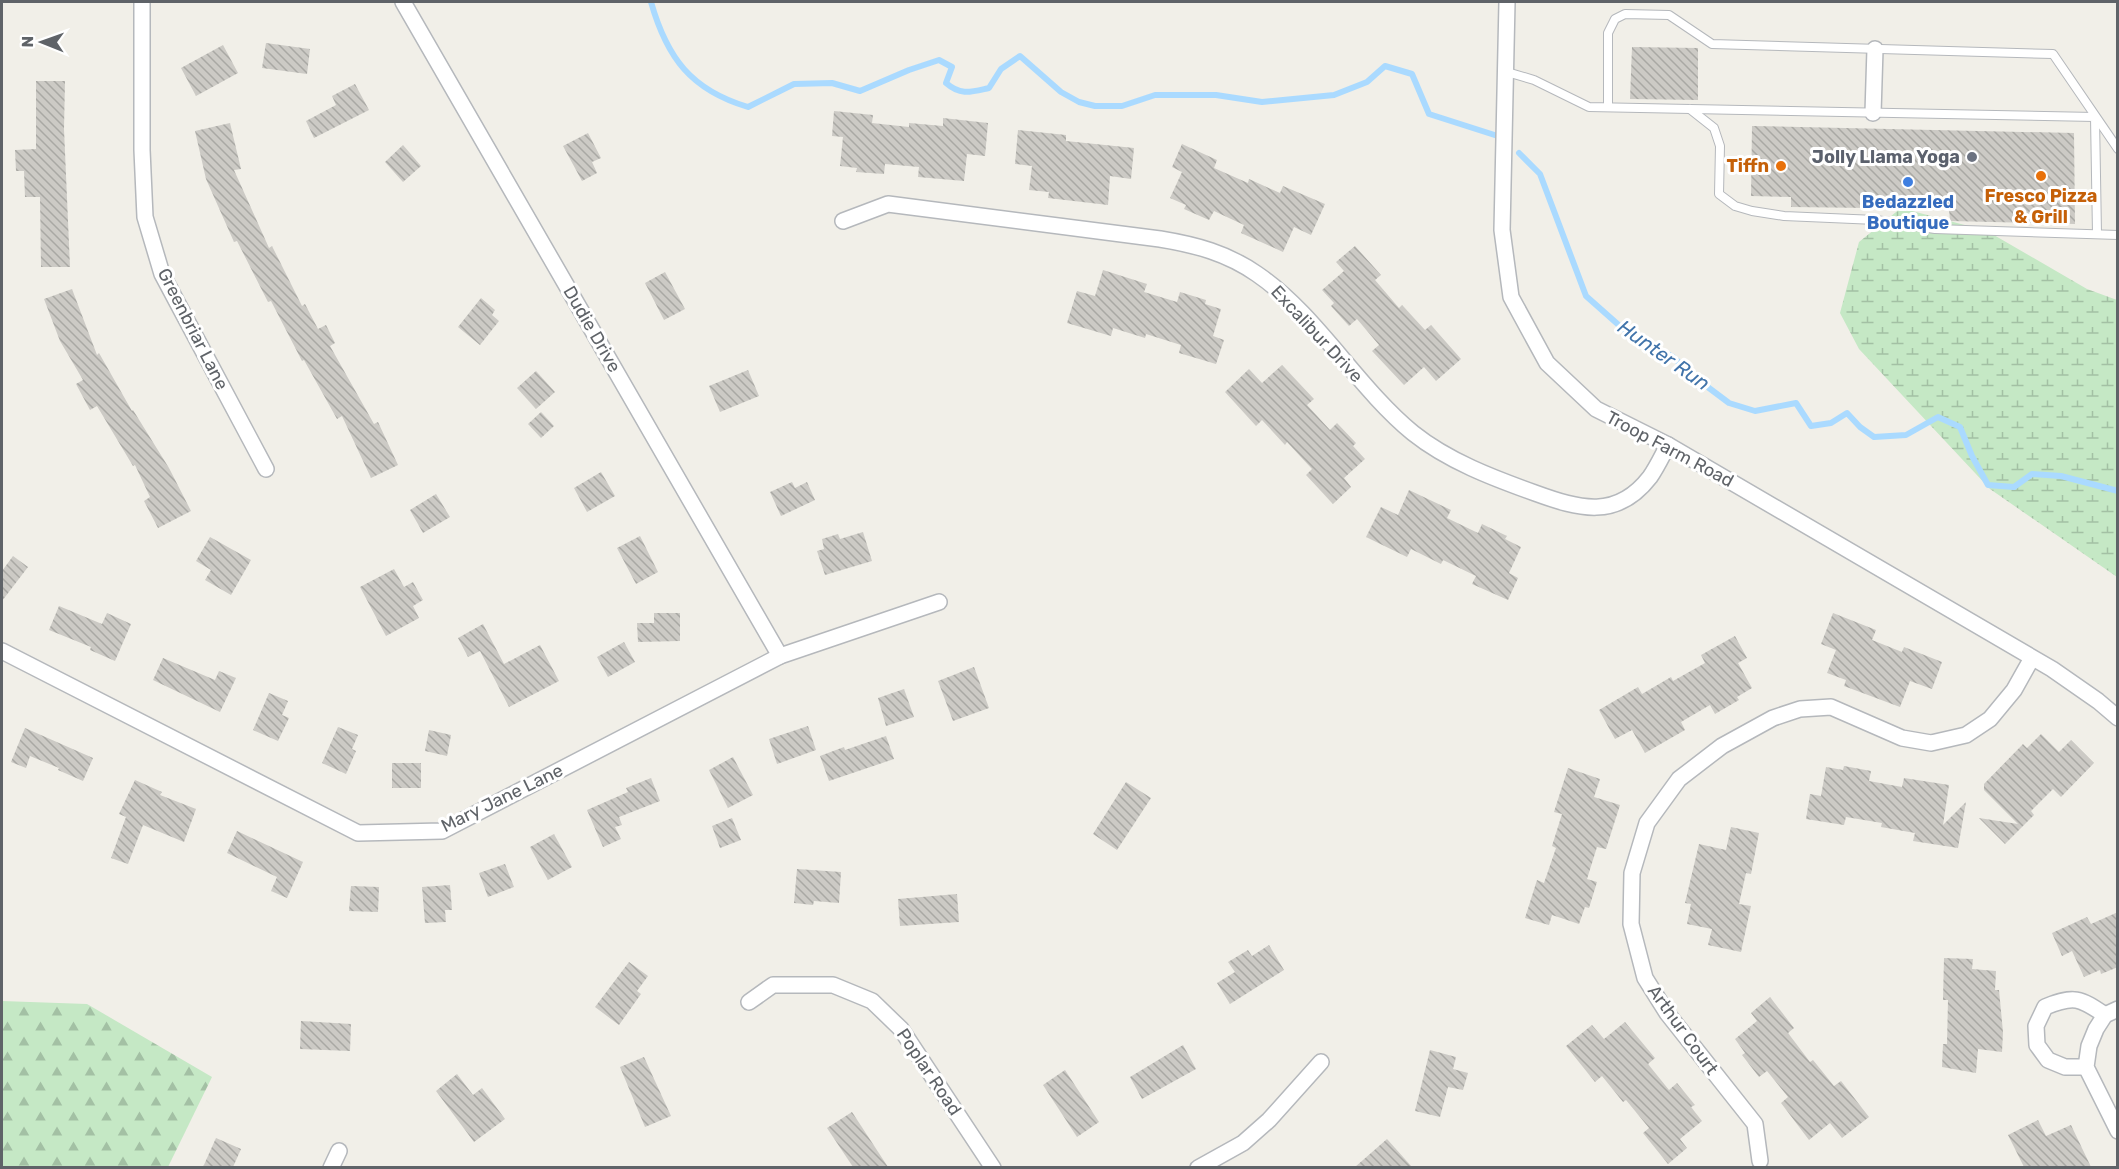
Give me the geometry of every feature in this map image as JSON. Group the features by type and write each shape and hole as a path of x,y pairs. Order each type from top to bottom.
{"street":[{"name":"Greenbriar Lane","path":"142,2 142,150 146,217 162,274 266,470"},
{"name":"Dudie Drive","path":"403,2 780,656"},
{"name":"Troop Farm Road","path":"1507,2 1502,230 1511,297 1547,363 1596,409 1668,445 2032,658 2098,701 2118,718"},
{"path":"1873,113 1875,49"},
{"name":"Excalibur Drive","path":"843,221 888,204 1160,239 1196,245 1231,258 1258,274 1286,296 1377,398 1411,431 1433,448 1451,459 1558,501 1585,507 1612,506 1632,495 1649,477 1668,445"},
{"name":"Mary Jane Lane","path":"2,651 358,833 442,831 780,656 939,602"},
{"name":"Arthur Court","path":"1760,1161 1755,1124 1667,1012 1645,978 1631,924 1632,873 1647,823 1679,779 1722,746 1773,718 1800,709 1831,707 1902,738 1932,743 1966,735 1990,719 2014,690 2032,658"},
{"name":"Poplar Road","path":"749,1002 773,985 833,985 872,1001 901,1029 993,1167"},
{"path":"2086,1067 2065,1067 2048,1060 2037,1045 2036,1026 2045,1007 2066,998 2111,1012 2096,1029 2089,1046 2086,1067 2118,1131"},
{"path":"1198,1167 1244,1143 1269,1120 1321,1062"},
{"path":"331,1167 339,1151"}],"lane":[{"path":"1608,107 1608,33 1615,19 1625,14 1669,15 1712,44 2053,54 2118,149"},
{"path":"1507,72 1533,80 1589,107 2095,117"},
{"path":"1690,109 1714,128 1720,146 1719,194 1735,206 1784,216 1876,220 1935,229 2118,235"},
{"path":"2095,117 2097,234"}],"green space":[{"path":"1901,208 1987,231 2087,289 2117,300 2117,577 1990,489 1859,349 1840,313 1859,242"},
{"path":"2,1001 87,1004 212,1077 168,1167 2,1167"}],"building":[{"path":"266,43 310,49 307,74 262,68"},
{"path":"223,45 238,73 196,96 181,68"},
{"path":"1632,47 1698,48 1698,100 1630,99"},
{"path":"36,81 65,81 64,129 70,267 41,267 40,197 25,197 24,171 16,171 15,150 36,149"},
{"path":"355,84 369,110 314,138 306,121 336,105 332,96"},
{"path":"834,111 873,115 872,123 909,127 909,123 943,126 943,118 988,123 985,156 967,154 964,181 918,177 919,167 885,164 884,174 856,172 857,168 840,166 843,137 832,136"},
{"path":"230,123 241,169 234,170 269,248 272,246 302,306 305,304 318,329 326,325 335,343 330,346 374,424 378,422 398,465 371,478 342,416 337,419 304,360 302,361 271,301 268,302 237,241 234,242 206,179 195,131"},
{"path":"1752,126 2074,133 2075,224 1950,221 1949,209 1791,207 1791,197 1751,196"},
{"path":"1018,130 1066,135 1066,141 1134,148 1131,179 1110,176 1108,205 1048,198 1049,192 1029,190 1032,166 1015,164"},
{"path":"588,133 601,158 592,162 597,173 582,181 563,146"},
{"path":"1182,144 1217,160 1214,168 1248,183 1249,179 1280,193 1283,186 1325,204 1311,235 1294,227 1283,252 1241,233 1244,225 1214,211 1209,220 1184,209 1186,205 1170,198 1182,172 1172,167"},
{"path":"403,145 421,166 403,182 385,162"},
{"path":"1355,246 1381,275 1375,280 1399,308 1402,305 1425,330 1431,325 1461,359 1436,381 1424,367 1404,385 1372,351 1379,345 1357,319 1349,326 1331,306 1334,303 1322,290 1344,271 1336,262"},
{"path":"1103,270 1147,284 1144,292 1177,302 1180,292 1206,300 1205,304 1221,309 1213,336 1224,340 1216,364 1179,353 1181,345 1146,334 1145,338 1113,328 1111,336 1067,323 1077,291 1095,296"},
{"path":"665,272 685,309 664,320 645,283"},
{"path":"72,289 97,355 99,353 132,411 169,468 191,511 158,528 144,501 150,497 135,465 133,466 97,406 90,410 76,384 83,380 60,341 44,299"},
{"path":"481,298 495,310 492,315 499,321 480,345 458,327"},
{"path":"1282,365 1314,399 1307,405 1330,430 1337,423 1356,443 1353,446 1365,459 1344,478 1351,487 1333,504 1306,475 1312,469 1287,442 1285,445 1262,420 1256,426 1225,392 1249,369 1262,383"},
{"path":"748,370 759,396 720,412 709,386"},
{"path":"536,371 555,392 536,409 517,388"},
{"path":"541,412 554,426 541,438 528,424"},
{"path":"601,472 615,496 587,512 574,488"},
{"path":"792,482 795,488 807,482 815,500 781,516 770,492"},
{"path":"1409,490 1451,510 1447,518 1478,533 1482,524 1507,536 1505,539 1521,547 1509,573 1518,578 1508,600 1472,584 1476,576 1443,560 1441,564 1411,549 1407,557 1366,537 1381,507 1398,515"},
{"path":"436,494 450,517 423,533 410,510"},
{"path":"863,532 872,561 825,575 817,551 824,549 822,539 838,534 840,539"},
{"path":"640,536 658,572 636,584 617,548"},
{"path":"210,537 251,560 231,595 205,580 211,570 196,561"},
{"path":"13,556 28,567 2,601 2,571"},
{"path":"394,569 404,587 413,582 423,600 413,606 419,618 386,636 360,587"},
{"path":"59,606 102,624 107,613 131,624 115,661 90,650 91,647 49,630"},
{"path":"654,613 680,613 680,641 638,642 637,623 654,623"},
{"path":"1833,613 1876,630 1872,640 1902,652 1904,647 1942,662 1932,689 1910,681 1900,707 1844,686 1846,680 1827,673 1836,650 1821,644"},
{"path":"483,624 504,664 540,645 559,681 509,707 480,651 468,657 458,638"},
{"path":"1735,636 1747,658 1738,663 1752,688 1737,697 1739,700 1715,714 1710,705 1681,722 1685,730 1645,753 1632,730 1615,739 1599,710 1638,687 1642,694 1671,677 1673,681 1705,663 1701,655"},
{"path":"624,642 635,662 608,677 597,657"},
{"path":"163,658 215,680 219,671 236,678 220,712 153,680"},
{"path":"974,667 989,708 953,721 938,681"},
{"path":"904,689 914,717 886,726 878,698"},
{"path":"269,693 288,701 282,715 289,718 278,741 253,730"},
{"path":"808,726 816,750 777,764 769,739"},
{"path":"338,727 358,735 352,749 356,751 346,774 322,763"},
{"path":"25,728 93,758 83,781 30,756 26,768 11,762"},
{"path":"429,730 451,735 447,756 425,751"},
{"path":"2041,734 2059,752 2071,740 2094,763 2061,797 2053,789 2031,811 2034,815 2005,844 1979,818 2018,824 1984,790 1984,784 2023,744 2027,748"},
{"path":"886,736 894,759 829,781 820,756"},
{"path":"733,757 753,795 728,808 709,770"},
{"path":"392,763 421,763 421,788 392,788"},
{"path":"1844,766 1871,771 1869,781 1902,787 1904,778 1949,785 1943,825 1966,802 1958,848 1913,841 1915,833 1881,827 1882,823 1846,817 1844,825 1806,819 1810,794 1821,796 1826,767 1843,770"},
{"path":"1568,768 1600,779 1594,797 1620,805 1606,849 1597,847 1587,879 1597,882 1589,908 1585,907 1579,924 1552,915 1549,925 1525,918 1537,880 1544,883 1556,848 1552,846 1562,814 1554,812"},
{"path":"651,778 660,801 619,817 622,825 615,827 621,839 603,847 587,810 628,792 626,788"},
{"path":"135,780 162,792 160,795 196,809 184,842 143,825 128,864 111,858 126,817 119,814"},
{"path":"1126,782 1151,798 1117,850 1093,834"},
{"path":"732,818 741,840 720,848 712,826"},
{"path":"1731,827 1759,833 1751,874 1746,873 1739,904 1751,906 1741,952 1708,945 1712,929 1687,924 1691,904 1685,903 1699,844 1726,850"},
{"path":"237,831 303,862 287,898 271,891 277,877 227,853"},
{"path":"554,834 572,867 548,880 530,847"},
{"path":"505,864 514,887 488,897 479,873"},
{"path":"797,869 841,872 839,903 814,901 813,905 794,903"},
{"path":"450,885 452,910 445,910 446,922 425,923 422,887"},
{"path":"351,886 379,887 378,912 349,911"},
{"path":"957,894 959,922 900,926 898,899"},
{"path":"2118,912 2118,967 2101,974 2100,970 2084,977 2072,951 2062,956 2052,933 2087,917 2091,924"},
{"path":"1269,945 1284,970 1230,1004 1217,983 1235,972 1228,962 1248,950 1252,956"},
{"path":"1944,958 1973,959 1972,969 1996,971 1995,990 1999,990 2003,1032 2002,1052 1978,1049 1976,1073 1942,1067 1943,1044 1947,1044 1948,1000 1943,1000"},
{"path":"629,962 648,976 637,991 641,994 619,1025 595,1007"},
{"path":"1770,997 1794,1028 1788,1033 1810,1062 1813,1060 1834,1086 1841,1081 1869,1117 1842,1138 1830,1123 1809,1140 1781,1103 1788,1097 1767,1071 1759,1077 1742,1055 1745,1053 1735,1039 1757,1021 1751,1013"},
{"path":"301,1021 351,1024 350,1051 300,1049"},
{"path":"1625,1022 1655,1058 1648,1064 1669,1090 1677,1083 1695,1105 1691,1107 1702,1121 1680,1139 1687,1148 1668,1164 1643,1133 1649,1128 1626,1100 1623,1102 1602,1076 1595,1082 1566,1046 1592,1025 1604,1039"},
{"path":"1183,1045 1196,1069 1142,1099 1130,1077"},
{"path":"1430,1050 1456,1057 1453,1069 1468,1073 1463,1090 1448,1087 1440,1117 1415,1111"},
{"path":"644,1057 671,1116 645,1127 620,1067"},
{"path":"1065,1070 1099,1122 1077,1137 1043,1085"},
{"path":"457,1074 473,1095 482,1088 505,1119 474,1142 436,1091"},
{"path":"852,1112 888,1167 853,1167 827,1128"},
{"path":"2038,1120 2046,1136 2071,1125 2091,1167 2024,1167 2008,1135"},
{"path":"216,1138 241,1149 233,1167 203,1167"},
{"path":"1387,1139 1412,1167 1355,1167"}],"waterway":[{"path":"651,2 665,40 684,69 711,91 748,107 794,84 832,83 860,91 939,60 952,67 946,83 957,90 966,92 989,88 1001,69 1020,56 1061,92 1079,102 1095,106 1122,106 1155,95 1216,95 1262,102 1334,95 1367,82 1385,66 1412,74 1429,114 1504,138"},
{"name":"Hunter Run","path":"1519,153 1540,174 1586,296 1630,335 1673,357 1729,403 1755,411 1796,403 1811,426 1831,423 1847,413 1860,427 1874,437 1906,435 1938,417 1960,427 1972,456 1988,485 2014,487 2032,474 2061,476 2118,491"}],"place":[{"name":"Jolly Llama Yoga","path":"1972,157"},
{"name":"Tiffn","path":"1781,166"},
{"name":"Fresco Pizza & Grill","path":"2041,176"},
{"name":"Bedazzled Boutique","path":"1908,182"}]}
